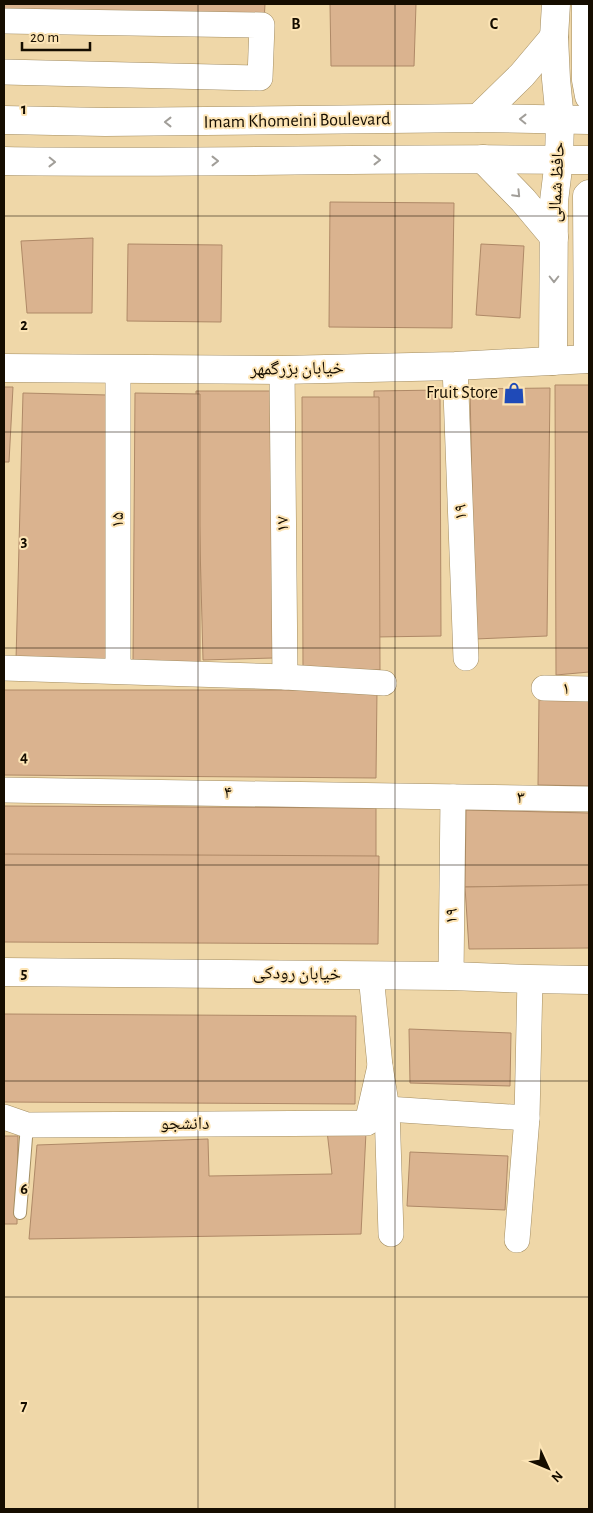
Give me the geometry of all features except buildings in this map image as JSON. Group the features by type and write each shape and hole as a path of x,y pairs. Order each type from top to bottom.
{"main road":[{"name":"حافظ شمالی","path":"554,361 554,201 559,160 560,120 554,37 556,4"},
{"path":"586,4 588,54 586,80 589,96"},
{"path":"486,159 493,146 493,132 484,119 554,37"},
{"name":"Imam Khomeini Boulevard","path":"4,120 115,122 589,120"},
{"path":"486,159 554,237"},
{"path":"4,161 589,160"},
{"name":"حافظ شمالی","path":"589,210 589,359"},
{"name":"خیابان بزرگمهر","path":"4,368 282,370 455,366 589,359"},
{"name":"خیابان رودکی","path":"4,972 451,976 589,980"}],"street":[{"path":"4,21 262,25 260,78 4,72"},
{"name":"۱۹","path":"455,366 466,658"},
{"name":"۱۵","path":"118,370 118,671"},
{"name":"۱۷","path":"282,370 285,677"},
{"path":"4,668 285,677 384,683"},
{"name":"۱","path":"544,688 589,689"},
{"name":"۴","path":"4,790 453,796"},
{"name":"۱۹","path":"451,976 453,796"},
{"name":"۳","path":"453,796 589,799"},
{"path":"371,975 380,1066 377,1116 391,1234"},
{"path":"516,1240 527,1118 530,979"},
{"name":"دانشجو","path":"15,1121 377,1116 527,1118"}],"lane":[{"path":"15,1121 20,1213"}],"place":[{"name":"Fruit Store","path":"514,393"}]}
